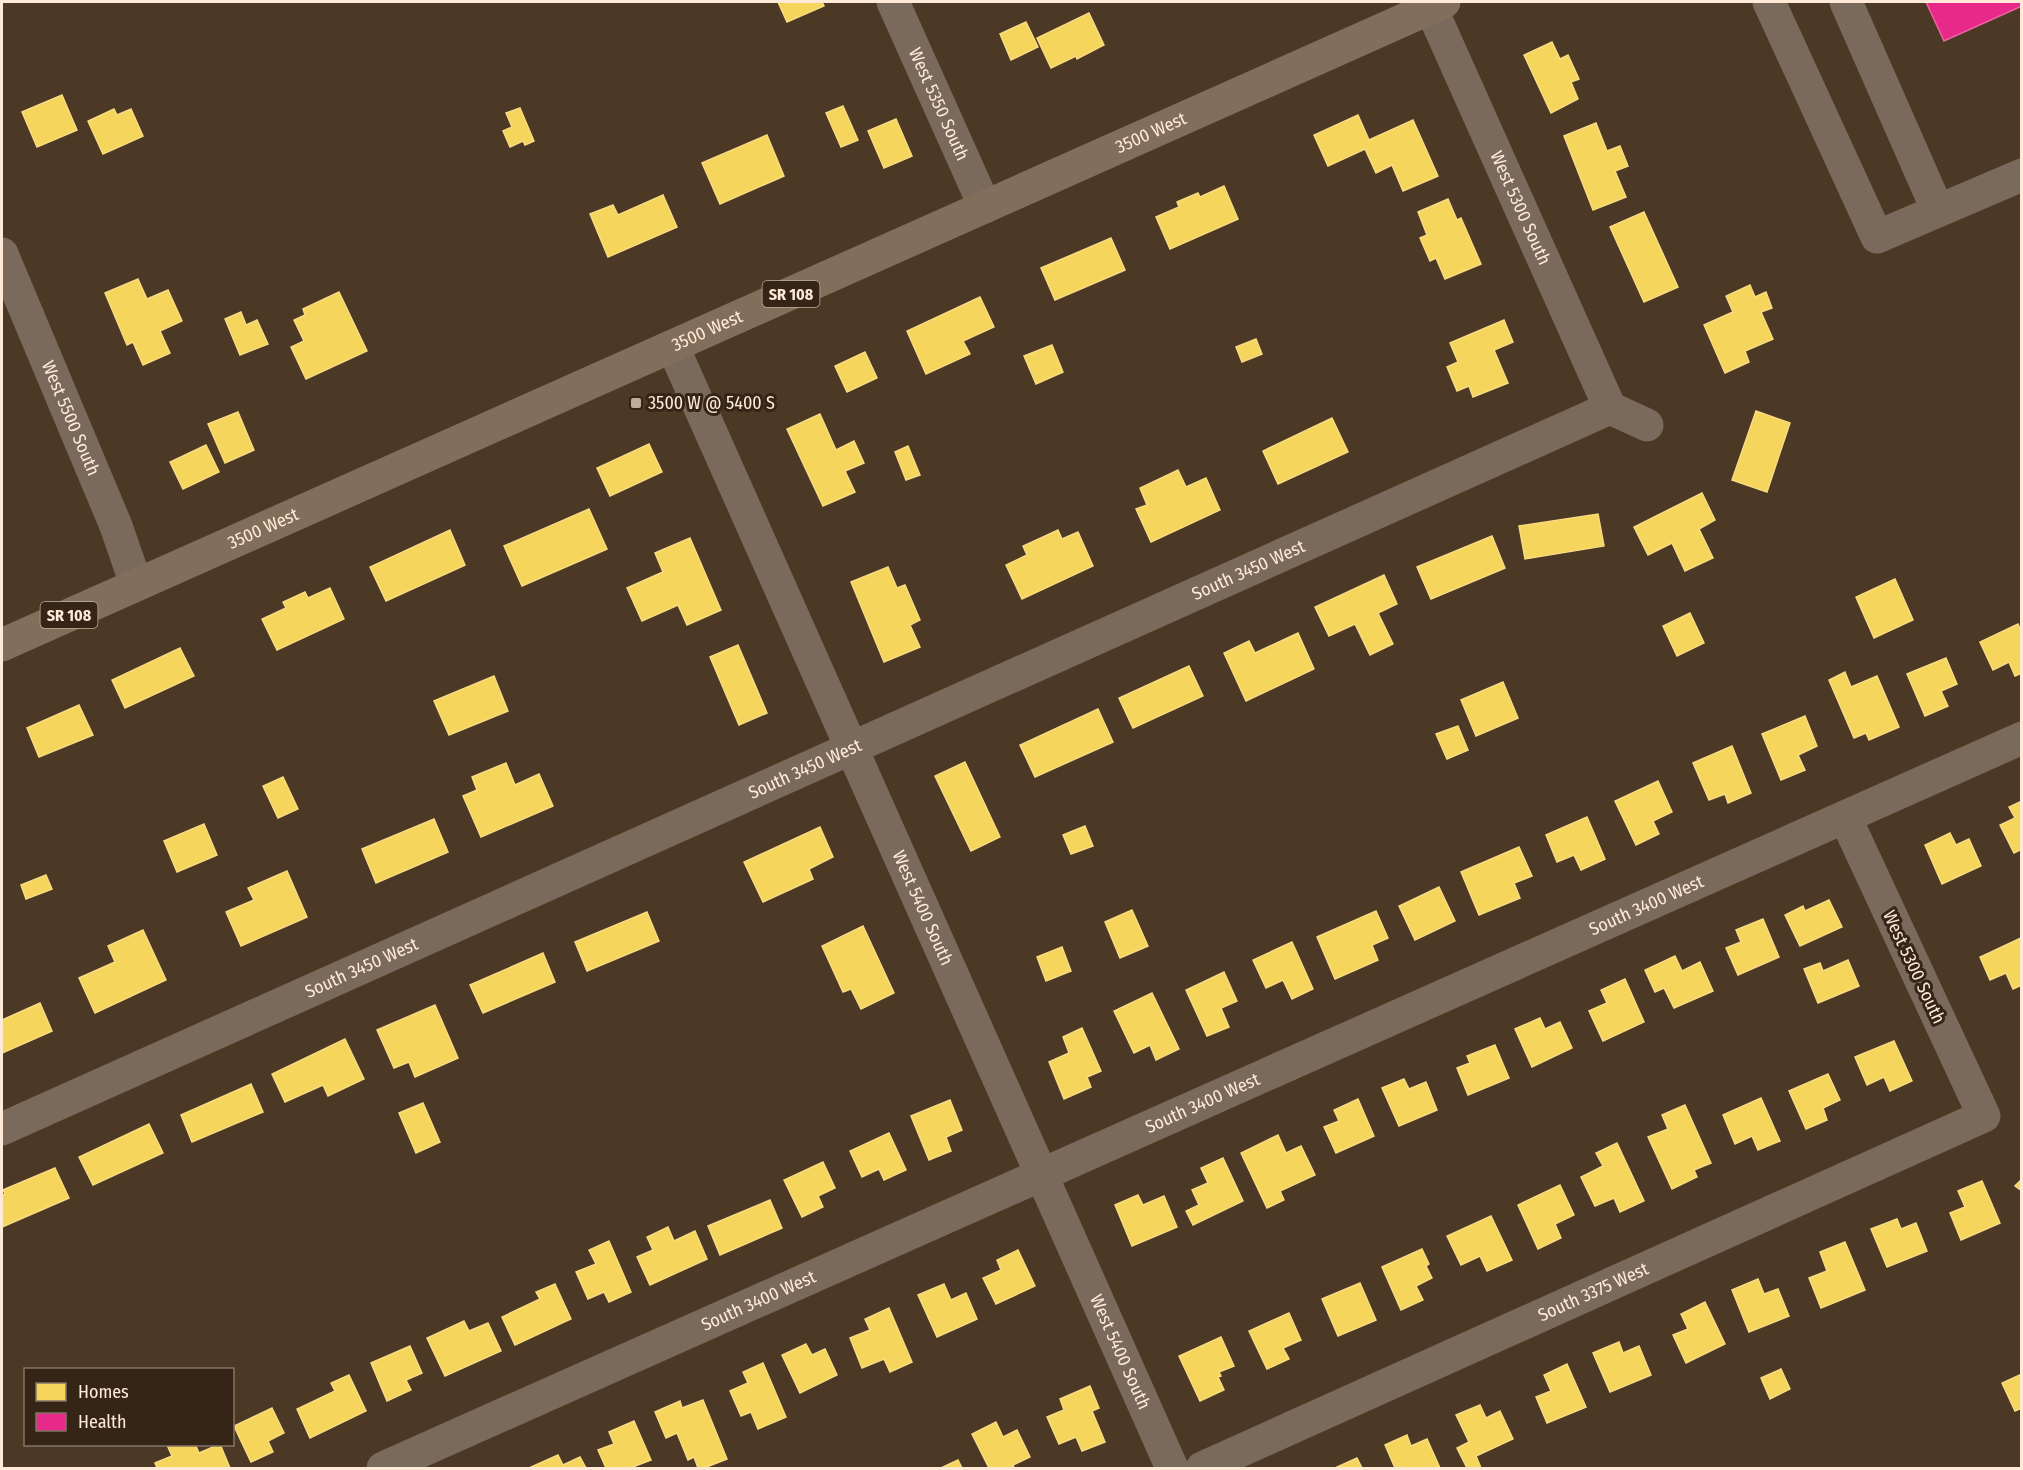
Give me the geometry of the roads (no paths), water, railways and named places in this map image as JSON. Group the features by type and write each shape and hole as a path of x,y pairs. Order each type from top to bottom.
{"main road":[{"name":"3500 West","path":"136,584 673,347 1437,4"},
{"name":"SR 108","path":"2,645 136,584"}],"street":[{"name":"West 5350 South","path":"892,2 985,207"},
{"path":"1769,2 1877,237 2022,175"},
{"path":"1846,2 1938,211"},
{"name":"West 5300 South","path":"1437,4 1610,408"},
{"name":"West 5500 South","path":"2,254 116,526 136,584"},
{"name":"West 5400 South","path":"673,347 1172,1468"},
{"path":"1610,408 1647,425"},
{"name":"South 3450 West","path":"2,1129 1610,408"},
{"name":"South 3400 West","path":"383,1468 2022,738"},
{"name":"West 5300 South","path":"1845,817 1984,1116"},
{"name":"South 3375 West","path":"1202,1468 1984,1116"}],"place":[{"name":"3500 W @ 5400 S","path":"636,403"}]}
